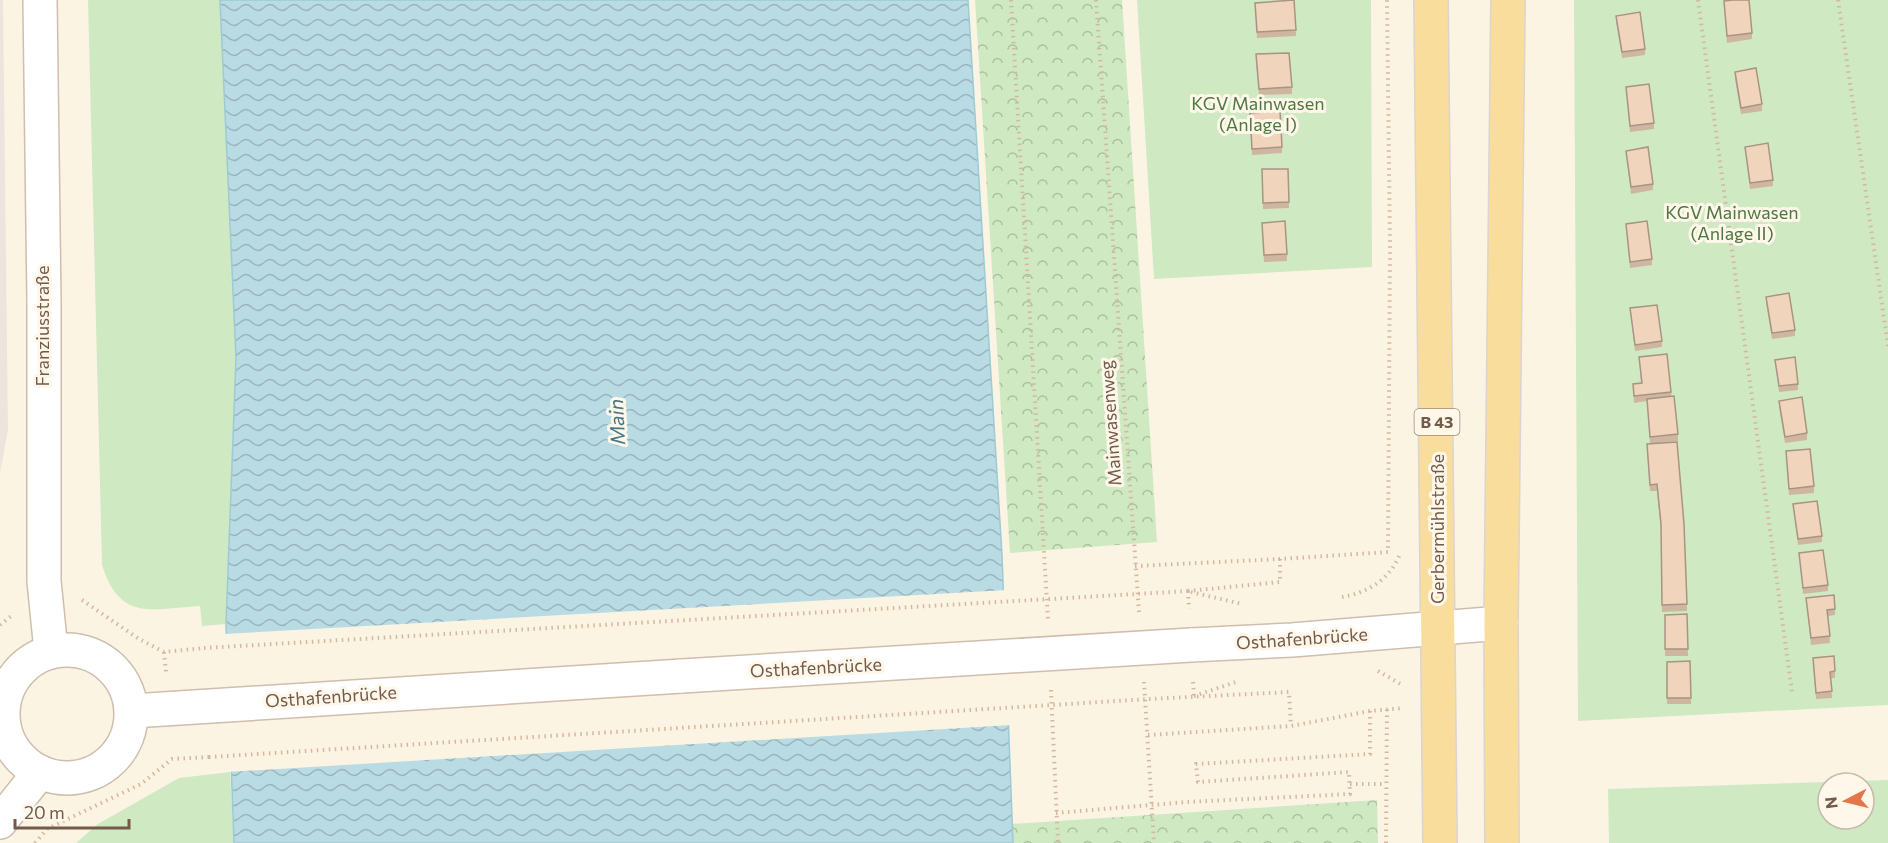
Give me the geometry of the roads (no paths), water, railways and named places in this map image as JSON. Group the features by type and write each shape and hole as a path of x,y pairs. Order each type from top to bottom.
{"main road":[{"name":"Gerbermühlstraße","path":"1431,0 1440,843"},
{"path":"1502,843 1501,623 1508,0"}],"street":[{"name":"Franziusstraße","path":"40,0 44,301 44,581 51,651"},
{"name":"Osthafenbrücke","path":"132,711 1334,637 1501,623"},
{"path":"70,649 88,653 105,662 118,675 127,692 132,711 129,729 122,747 110,762 94,772 76,778 57,778 40,772 23,761 11,746 4,727 3,708 8,688 18,672 33,659 51,651 70,649"},
{"path":"0,822 40,772"}],"water":[{"name":"Main","path":"220,0 968,0 1002,555 1013,843 234,843 226,624 236,358"}],"park label":[{"name":"KGV Mainwasen (Anlage I)","path":"1258,114"},
{"name":"KGV Mainwasen (Anlage II)","path":"1732,223"}]}
